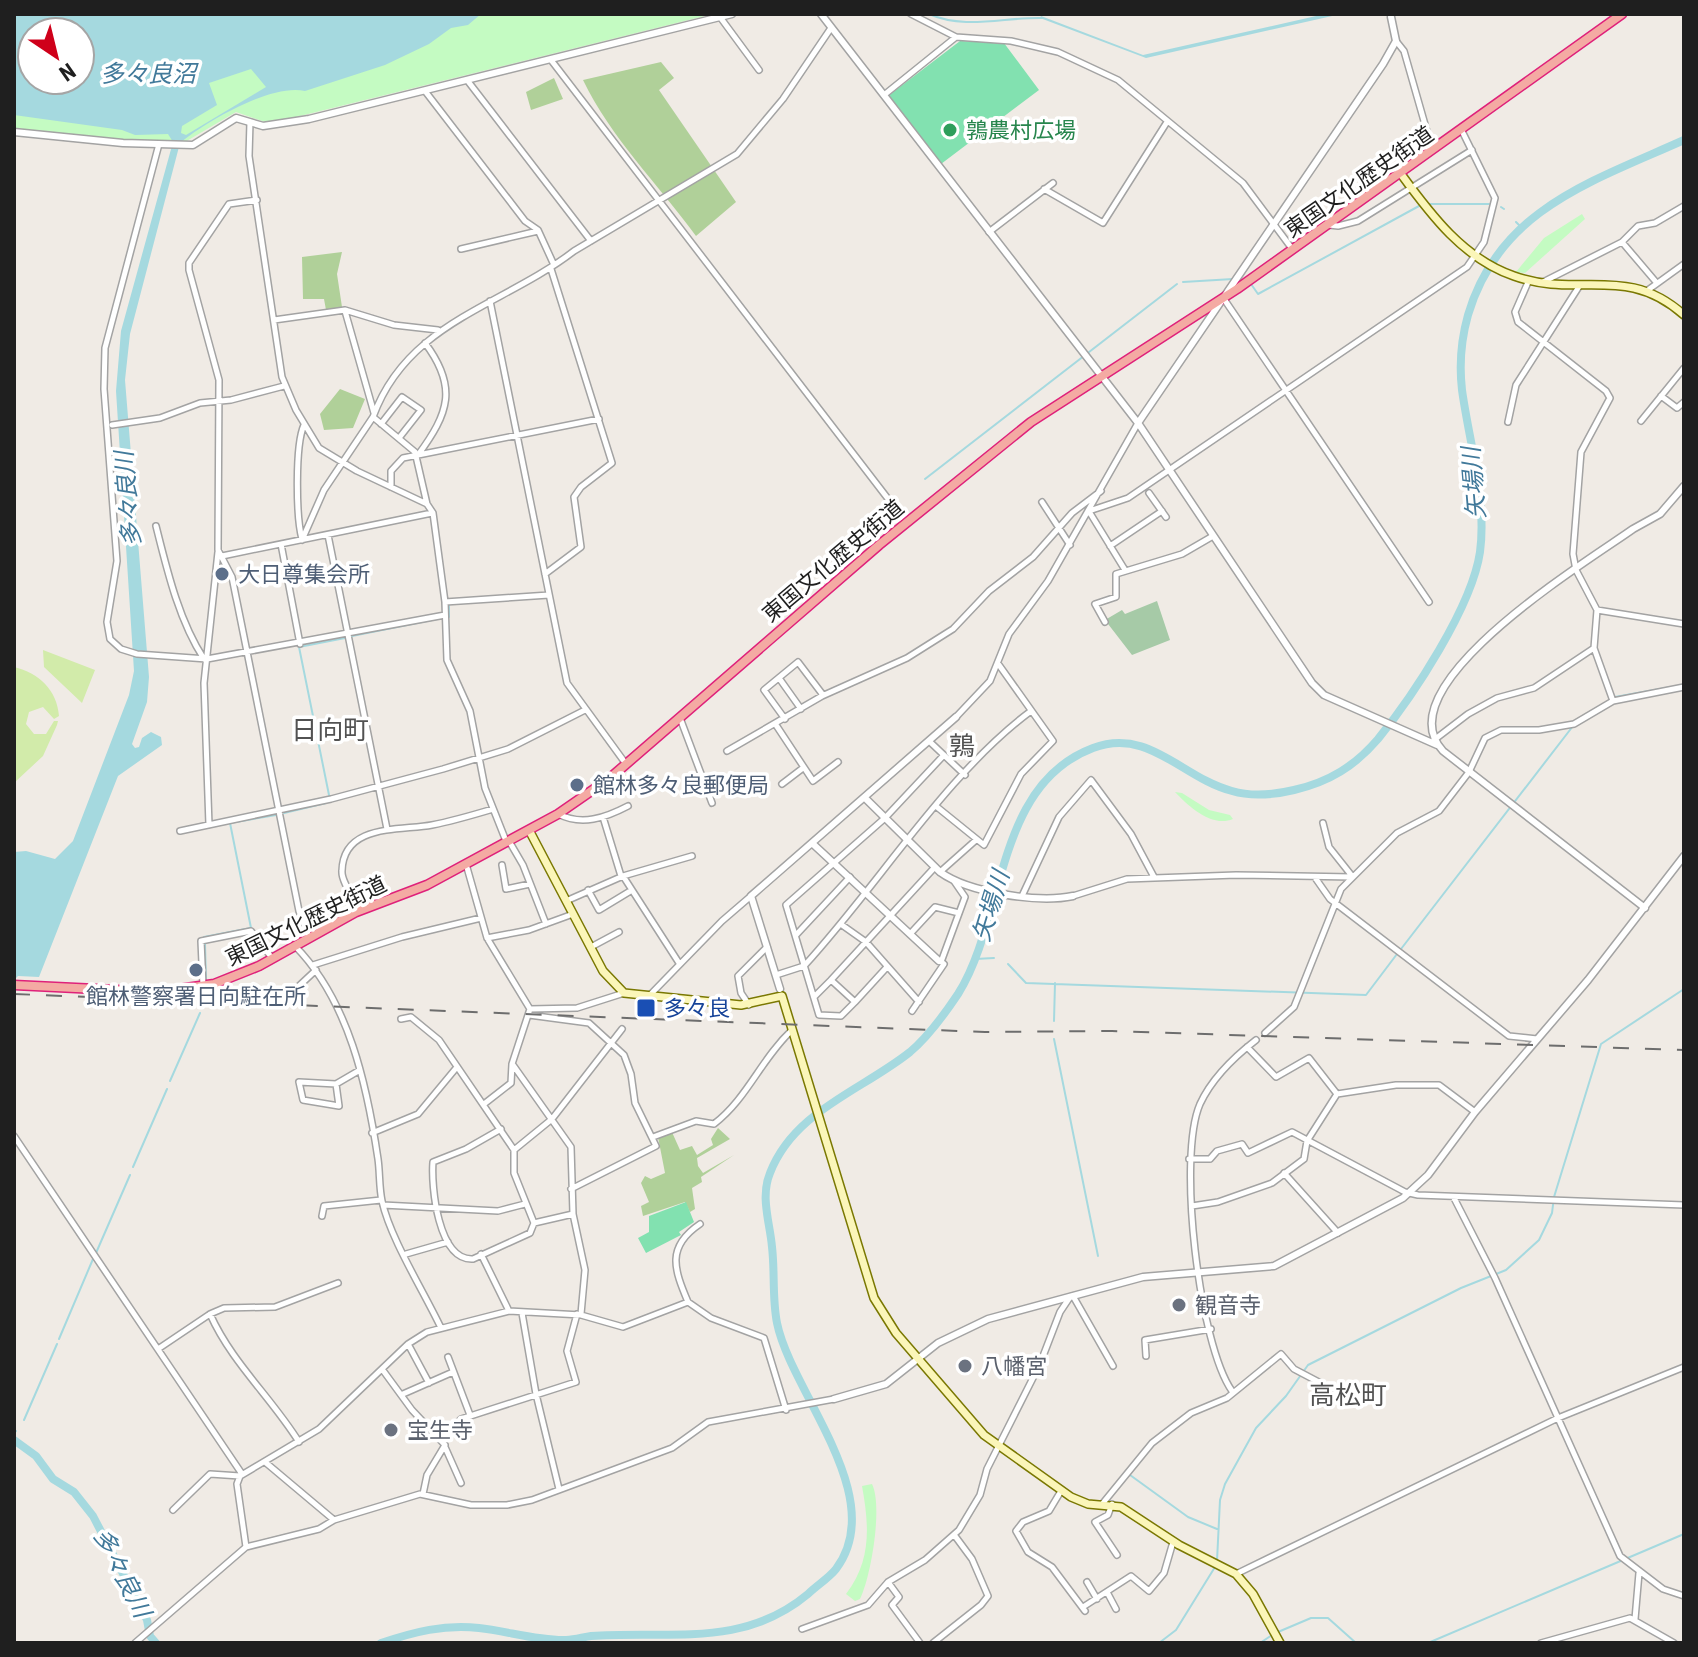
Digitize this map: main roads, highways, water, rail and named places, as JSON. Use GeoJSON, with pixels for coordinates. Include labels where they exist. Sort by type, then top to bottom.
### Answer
{"type":"FeatureCollection","features":[{"type":"Feature","properties":{"kind":"highway","name":"東国文化歴史街道"},"geometry":{"type":"LineString","coordinates":[[15,985],[156,992],[203,987],[236,977],[360,910],[427,885],[558,814],[626,764],[967,471],[1031,422],[1224,298],[1433,152],[1622,14]]}},
{"type":"Feature","properties":{"kind":"main road"},"geometry":{"type":"LineString","coordinates":[[1401,174],[1434,219],[1477,255],[1512,276],[1542,283],[1630,285],[1648,290],[1684,315]]}},
{"type":"Feature","properties":{"kind":"main road"},"geometry":{"type":"LineString","coordinates":[[529,830],[607,976],[624,993],[749,1005],[782,996],[874,1298],[889,1325],[917,1359],[999,1449],[1081,1502],[1107,1504],[1127,1510],[1173,1542],[1236,1574],[1249,1588],[1277,1637]]}},
{"type":"Feature","properties":{"kind":"water","name":"多々良沼"},"geometry":{"type":"Polygon","coordinates":[[[14,14],[481,14],[468,25],[451,28],[429,44],[385,65],[305,91],[291,90],[258,98],[205,125],[180,143],[130,334],[125,380],[149,677],[147,702],[132,744],[135,748],[139,747],[142,738],[151,732],[161,737],[162,745],[118,776],[39,977],[18,976],[14,980],[14,852],[26,851],[55,859],[73,841],[129,695],[134,671],[116,391],[121,331],[173,142],[168,134],[135,135],[122,130],[14,115],[14,14]],[[251,69],[209,83],[217,105],[182,126],[181,133],[186,135],[266,87],[251,69]]]}},
{"type":"Feature","properties":{"kind":"water"},"geometry":{"type":"Polygon","coordinates":[[[1325,14],[1341,14],[1146,58],[1040,18],[1143,55],[1325,14]]]}},
{"type":"Feature","properties":{"kind":"waterway","name":"多々良川"},"geometry":{"type":"LineString","coordinates":[[929,14],[971,22],[1042,18]]}},
{"type":"Feature","properties":{"kind":"waterway","name":"矢場川"},"geometry":{"type":"LineString","coordinates":[[381,1643],[417,1632],[454,1627],[555,1640],[731,1630],[783,1611],[836,1569],[850,1541],[852,1510],[845,1478],[786,1350],[777,1323],[766,1191],[770,1173],[781,1152],[795,1133],[812,1118],[910,1052],[947,1010],[974,963],[1019,822],[1037,791],[1061,766],[1093,748],[1113,743],[1131,744],[1165,757],[1214,785],[1240,793],[1270,794],[1307,787],[1330,777],[1351,765],[1378,739],[1439,650],[1466,598],[1480,552],[1479,491],[1462,390],[1461,361],[1468,315],[1482,279],[1502,249],[1526,224],[1554,203],[1584,185],[1684,140]]}},
{"type":"Feature","properties":{"kind":"waterway"},"geometry":{"type":"LineString","coordinates":[[1428,204],[1489,204]]}},
{"type":"Feature","properties":{"kind":"waterway"},"geometry":{"type":"LineString","coordinates":[[1251,284],[1258,294],[1419,206]]}},
{"type":"Feature","properties":{"kind":"waterway","name":"矢場川"},"geometry":{"type":"LineString","coordinates":[[1516,222],[1520,226]]}},
{"type":"Feature","properties":{"kind":"waterway"},"geometry":{"type":"LineString","coordinates":[[1183,282],[1233,279]]}},
{"type":"Feature","properties":{"kind":"waterway"},"geometry":{"type":"LineString","coordinates":[[925,479],[1177,284]]}},
{"type":"Feature","properties":{"kind":"waterway"},"geometry":{"type":"LineString","coordinates":[[449,605],[449,617]]}},
{"type":"Feature","properties":{"kind":"waterway"},"geometry":{"type":"LineString","coordinates":[[352,636],[442,618]]}},
{"type":"Feature","properties":{"kind":"waterway"},"geometry":{"type":"LineString","coordinates":[[329,795],[299,647],[345,638]]}},
{"type":"Feature","properties":{"kind":"waterway"},"geometry":{"type":"LineString","coordinates":[[1597,708],[1615,697],[1671,687]]}},
{"type":"Feature","properties":{"kind":"waterway"},"geometry":{"type":"LineString","coordinates":[[1401,949],[1573,726]]}},
{"type":"Feature","properties":{"kind":"waterway"},"geometry":{"type":"LineString","coordinates":[[284,813],[326,803]]}},
{"type":"Feature","properties":{"kind":"waterway"},"geometry":{"type":"LineString","coordinates":[[204,937],[251,928],[230,823],[276,815]]}},
{"type":"Feature","properties":{"kind":"waterway"},"geometry":{"type":"LineString","coordinates":[[205,944],[206,980]]}},
{"type":"Feature","properties":{"kind":"waterway"},"geometry":{"type":"LineString","coordinates":[[1008,964],[1026,983],[1366,995],[1397,954]]}},
{"type":"Feature","properties":{"kind":"waterway"},"geometry":{"type":"LineString","coordinates":[[975,959],[994,958]]}},
{"type":"Feature","properties":{"kind":"waterway"},"geometry":{"type":"LineString","coordinates":[[1054,1021],[1055,983]]}},
{"type":"Feature","properties":{"kind":"waterway"},"geometry":{"type":"LineString","coordinates":[[1217,1561],[1220,1500],[1225,1484],[1256,1428],[1286,1396],[1308,1365],[1461,1288],[1506,1270],[1539,1240],[1552,1213],[1554,1197],[1601,1044],[1684,989]]}},
{"type":"Feature","properties":{"kind":"waterway"},"geometry":{"type":"LineString","coordinates":[[170,1081],[200,1013]]}},
{"type":"Feature","properties":{"kind":"waterway"},"geometry":{"type":"LineString","coordinates":[[1054,1039],[1098,1256]]}},
{"type":"Feature","properties":{"kind":"waterway"},"geometry":{"type":"LineString","coordinates":[[133,1167],[167,1089]]}},
{"type":"Feature","properties":{"kind":"waterway"},"geometry":{"type":"LineString","coordinates":[[96,1253],[130,1175]]}},
{"type":"Feature","properties":{"kind":"waterway"},"geometry":{"type":"LineString","coordinates":[[59,1339],[93,1259]]}},
{"type":"Feature","properties":{"kind":"waterway"},"geometry":{"type":"LineString","coordinates":[[24,1420],[57,1344]]}},
{"type":"Feature","properties":{"kind":"waterway","name":"多々良川"},"geometry":{"type":"LineString","coordinates":[[14,1440],[36,1456],[53,1479],[74,1492],[93,1516],[156,1643]]}},
{"type":"Feature","properties":{"kind":"waterway"},"geometry":{"type":"LineString","coordinates":[[1130,1475],[1188,1517],[1217,1529]]}},
{"type":"Feature","properties":{"kind":"waterway"},"geometry":{"type":"LineString","coordinates":[[1428,1643],[1684,1534]]}},
{"type":"Feature","properties":{"kind":"waterway"},"geometry":{"type":"LineString","coordinates":[[1159,1643],[1176,1630],[1215,1567]]}},
{"type":"Feature","properties":{"kind":"waterway"},"geometry":{"type":"LineString","coordinates":[[1278,1632],[1311,1618],[1328,1618],[1356,1643]]}},
{"type":"Feature","properties":{"kind":"waterway"},"geometry":{"type":"LineString","coordinates":[[1260,1643],[1272,1635]]}},
{"type":"Feature","properties":{"kind":"railway"},"geometry":{"type":"LineString","coordinates":[[14,994],[985,1032],[1112,1031],[1684,1050]]}},
{"type":"Feature","properties":{"kind":"place","name":"鶉農村広場"},"geometry":{"type":"Point","coordinates":[950,130]}},
{"type":"Feature","properties":{"kind":"place","name":"大日尊集会所"},"geometry":{"type":"Point","coordinates":[222,574]}},
{"type":"Feature","properties":{"kind":"place","name":"館林多々良郵便局"},"geometry":{"type":"Point","coordinates":[577,785]}},
{"type":"Feature","properties":{"kind":"place","name":"館林警察署日向駐在所"},"geometry":{"type":"Point","coordinates":[196,970]}},
{"type":"Feature","properties":{"kind":"place","name":"多々良"},"geometry":{"type":"Point","coordinates":[646,1008]}},
{"type":"Feature","properties":{"kind":"place","name":"観音寺"},"geometry":{"type":"Point","coordinates":[1179,1305]}},
{"type":"Feature","properties":{"kind":"place","name":"八幡宮"},"geometry":{"type":"Point","coordinates":[965,1366]}},
{"type":"Feature","properties":{"kind":"place","name":"宝生寺"},"geometry":{"type":"Point","coordinates":[391,1430]}},
{"type":"Feature","properties":{"kind":"district","name":"日向町"},"geometry":{"type":"Point","coordinates":[330,730]}},
{"type":"Feature","properties":{"kind":"district","name":"鶉"},"geometry":{"type":"Point","coordinates":[962,746]}},
{"type":"Feature","properties":{"kind":"district","name":"高松町"},"geometry":{"type":"Point","coordinates":[1348,1395]}}]}
